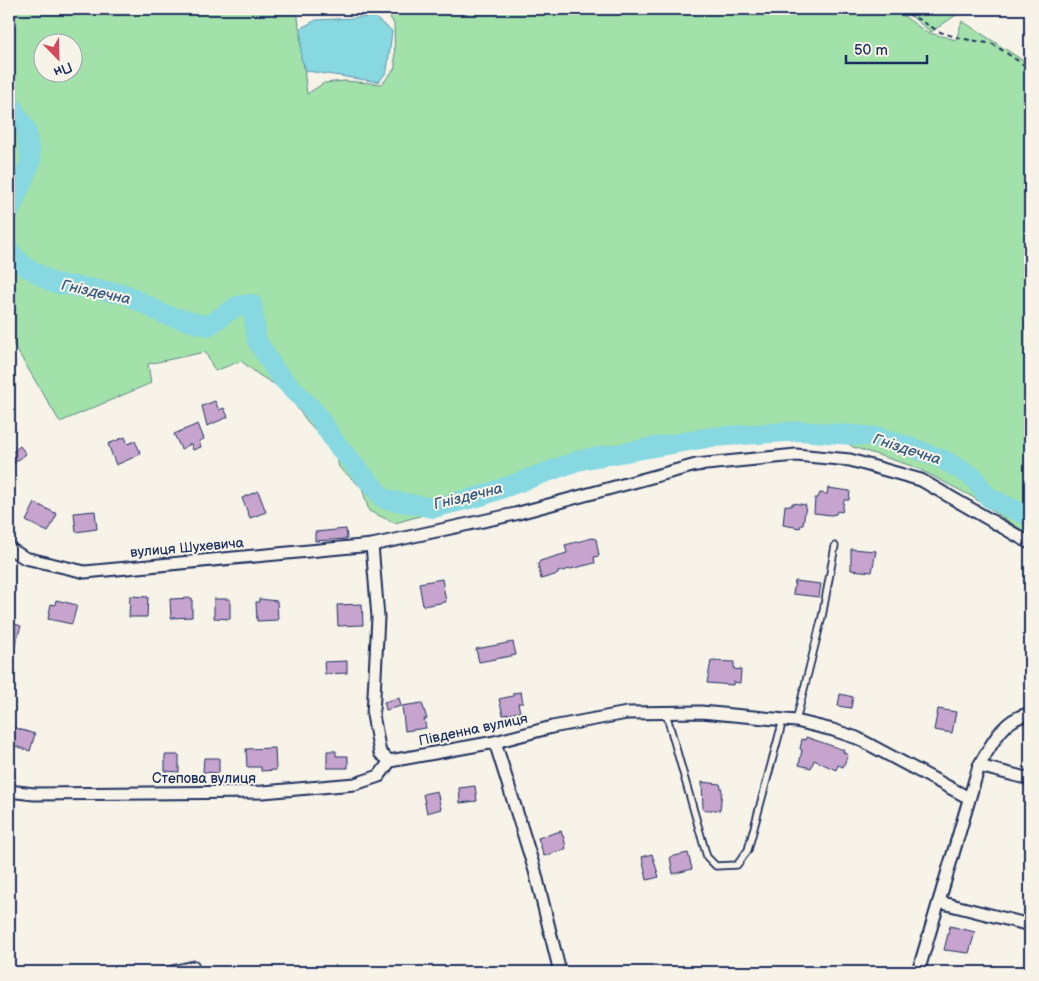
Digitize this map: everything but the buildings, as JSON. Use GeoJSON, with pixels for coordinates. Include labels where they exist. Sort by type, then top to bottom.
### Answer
{"type":"FeatureCollection","features":[{"type":"Feature","properties":{"kind":"street","name":"вулиця Шухевича"},"geometry":{"type":"LineString","coordinates":[[9,548],[25,558],[85,572],[372,545],[515,514],[696,466],[796,456],[850,460],[921,480],[1030,544]]}},
{"type":"Feature","properties":{"kind":"street"},"geometry":{"type":"LineString","coordinates":[[372,545],[378,617],[373,715],[380,753],[390,761]]}},
{"type":"Feature","properties":{"kind":"street","name":"Південна вулиця"},"geometry":{"type":"LineString","coordinates":[[390,761],[495,742],[552,727],[628,713],[701,712],[796,721],[857,738],[969,798]]}},
{"type":"Feature","properties":{"kind":"street"},"geometry":{"type":"LineString","coordinates":[[918,972],[979,766],[991,744],[1006,725],[1022,715],[1030,714]]}},
{"type":"Feature","properties":{"kind":"street"},"geometry":{"type":"LineString","coordinates":[[495,742],[536,871],[560,972]]}},
{"type":"Feature","properties":{"kind":"street","name":"Степова вулиця"},"geometry":{"type":"LineString","coordinates":[[9,791],[34,794],[263,792],[355,784],[379,776],[390,761]]}},
{"type":"Feature","properties":{"kind":"street"},"geometry":{"type":"LineString","coordinates":[[979,766],[1030,779]]}},
{"type":"Feature","properties":{"kind":"street"},"geometry":{"type":"LineString","coordinates":[[939,902],[1030,925]]}},
{"type":"Feature","properties":{"kind":"lane"},"geometry":{"type":"LineString","coordinates":[[796,721],[822,617],[835,546]]}},
{"type":"Feature","properties":{"kind":"lane"},"geometry":{"type":"LineString","coordinates":[[666,713],[707,857],[716,866],[738,865],[748,850],[783,720]]}},
{"type":"Feature","properties":{"kind":"lane"},"geometry":{"type":"LineString","coordinates":[[159,972],[195,964]]}},
{"type":"Feature","properties":{"kind":"path"},"geometry":{"type":"LineString","coordinates":[[900,9],[940,32],[959,38],[993,44],[1030,69]]}},
{"type":"Feature","properties":{"kind":"green space"},"geometry":{"type":"Polygon","coordinates":[[[9,9],[297,9],[307,94],[324,83],[345,81],[382,84],[395,68],[394,24],[385,9],[894,9],[926,32],[956,40],[962,21],[1030,65],[1030,536],[971,496],[915,467],[853,447],[823,427],[756,425],[662,437],[631,446],[606,462],[584,469],[553,467],[529,477],[519,488],[485,486],[462,504],[395,523],[369,511],[362,488],[339,467],[334,450],[307,421],[284,390],[259,375],[241,361],[215,371],[205,352],[148,364],[151,383],[60,422],[9,337],[9,9]]]}},
{"type":"Feature","properties":{"kind":"green space"},"geometry":{"type":"Polygon","coordinates":[[[902,9],[965,9],[931,32],[902,9]]]}},
{"type":"Feature","properties":{"kind":"water"},"geometry":{"type":"Polygon","coordinates":[[[374,17],[392,31],[387,71],[379,82],[307,71],[301,59],[301,28],[316,20],[374,17]]]}},
{"type":"Feature","properties":{"kind":"waterway","name":"Гніздечна"},"geometry":{"type":"LineString","coordinates":[[9,102],[26,129],[31,161],[9,213]]}},
{"type":"Feature","properties":{"kind":"waterway","name":"Гніздечна"},"geometry":{"type":"LineString","coordinates":[[9,251],[23,265],[53,283],[125,294],[165,315],[208,326],[237,306],[252,304],[257,341],[277,373],[316,413],[337,445],[384,499],[433,508],[481,496],[580,460],[712,437],[802,431],[878,437],[913,448],[944,460],[973,477],[988,497],[1030,517]]}}]}
